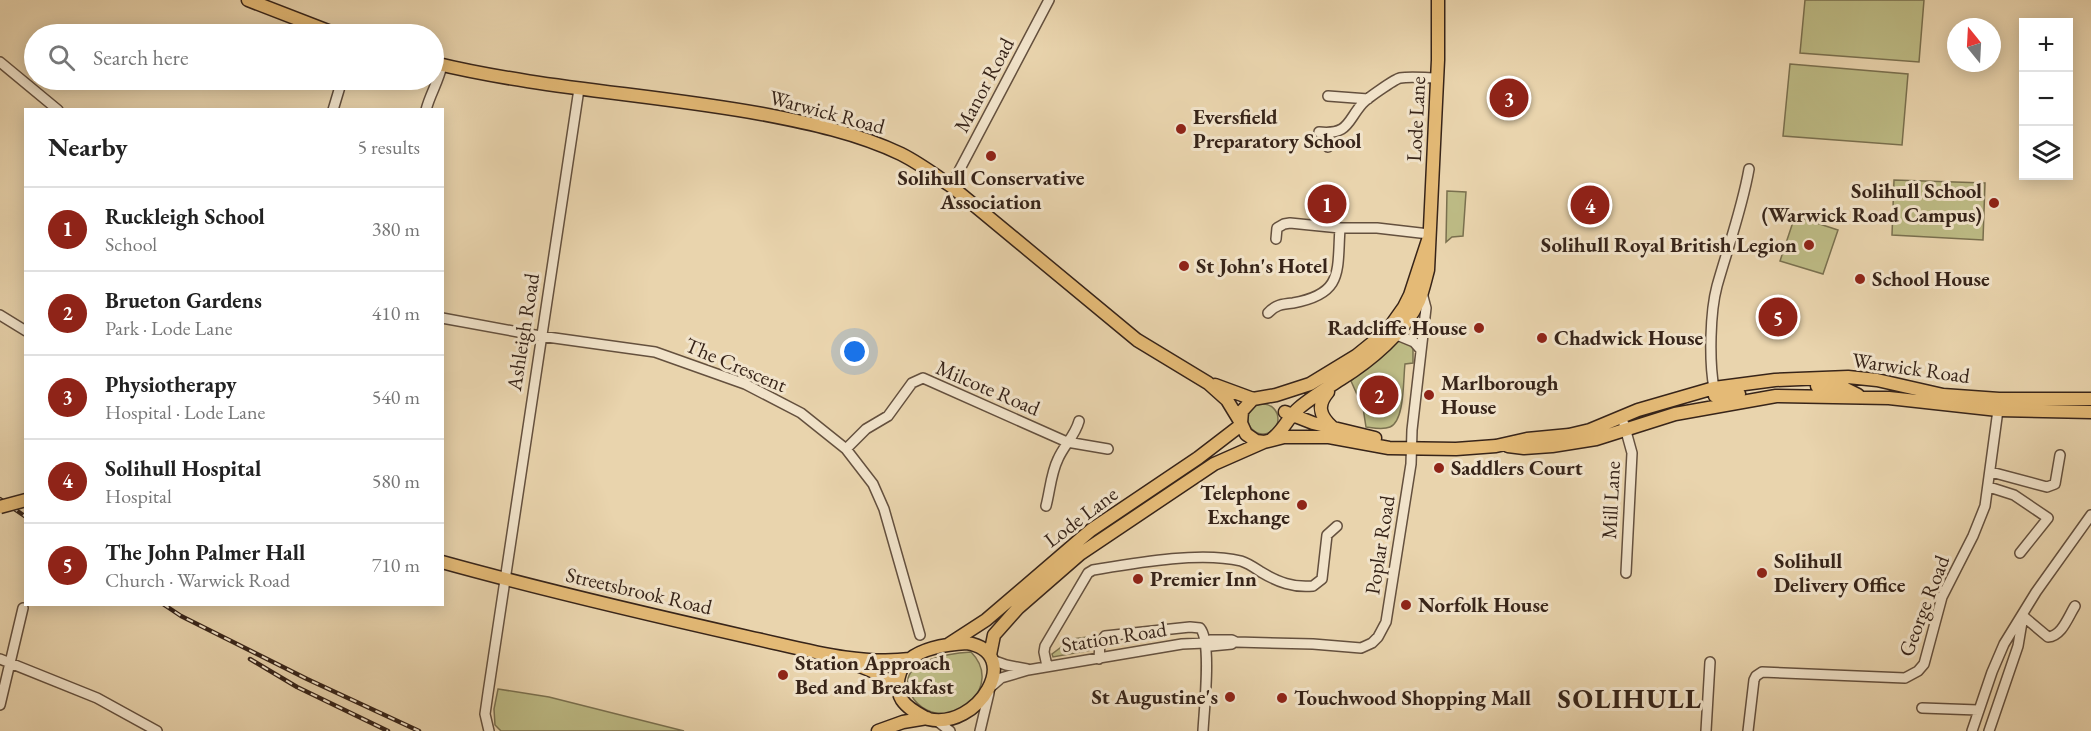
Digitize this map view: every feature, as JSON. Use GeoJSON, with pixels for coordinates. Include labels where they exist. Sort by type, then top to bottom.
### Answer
{"type":"FeatureCollection","features":[{"type":"Feature","properties":{"kind":"main road"},"geometry":{"type":"LineString","coordinates":[[248,0],[310,24]]}},
{"type":"Feature","properties":{"kind":"main road","name":"Lode Lane"},"geometry":{"type":"LineString","coordinates":[[1288,413],[1337,382],[1396,335],[1412,313],[1422,293],[1428,270],[1437,78],[1438,0]]}},
{"type":"Feature","properties":{"kind":"main road","name":"Warwick Road"},"geometry":{"type":"LineString","coordinates":[[444,65],[511,79],[735,109],[825,128],[900,154],[921,165],[951,186],[1137,340],[1208,383],[1227,400],[1241,424]]}},
{"type":"Feature","properties":{"kind":"main road","name":"Lode Lane"},"geometry":{"type":"LineString","coordinates":[[1258,398],[1310,384],[1356,356],[1387,331],[1410,295],[1429,237]]}},
{"type":"Feature","properties":{"kind":"main road","name":"Warwick Road"},"geometry":{"type":"LineString","coordinates":[[1501,445],[1524,448],[1596,439],[1675,414],[1715,396],[1781,380],[1848,377],[1877,380],[1934,394],[1999,405],[2091,399]]}},
{"type":"Feature","properties":{"kind":"main road"},"geometry":{"type":"LineString","coordinates":[[1776,396],[1781,380],[1809,386],[1840,386],[1861,397]]}},
{"type":"Feature","properties":{"kind":"main road"},"geometry":{"type":"LineString","coordinates":[[1332,428],[1322,418],[1320,404],[1337,382]]}},
{"type":"Feature","properties":{"kind":"main road","name":"Warwick Road"},"geometry":{"type":"LineString","coordinates":[[1208,383],[1258,398]]}},
{"type":"Feature","properties":{"kind":"main road","name":"Warwick Road"},"geometry":{"type":"LineString","coordinates":[[1266,441],[1284,437],[1329,437],[1389,448],[1456,449],[1501,445],[1590,430],[1679,396],[1861,397],[2091,412]]}},
{"type":"Feature","properties":{"kind":"main road"},"geometry":{"type":"LineString","coordinates":[[1258,398],[1275,400],[1288,413],[1281,432],[1266,441],[1252,439],[1246,435],[1241,424],[1242,411],[1258,398]]}},
{"type":"Feature","properties":{"kind":"main road","name":"Warwick Road"},"geometry":{"type":"LineString","coordinates":[[1288,413],[1332,428],[1412,448]]}},
{"type":"Feature","properties":{"kind":"main road","name":"Lode Lane"},"geometry":{"type":"LineString","coordinates":[[949,644],[986,620],[1091,530],[1198,458],[1241,424]]}},
{"type":"Feature","properties":{"kind":"main road","name":"Lode Lane"},"geometry":{"type":"LineString","coordinates":[[991,658],[994,635],[1018,608],[1080,554],[1214,464],[1266,441]]}},
{"type":"Feature","properties":{"kind":"main road"},"geometry":{"type":"LineString","coordinates":[[0,507],[24,501]]}},
{"type":"Feature","properties":{"kind":"main road","name":"Streetsbrook Road"},"geometry":{"type":"LineString","coordinates":[[444,563],[504,580],[827,654],[886,661],[910,659]]}},
{"type":"Feature","properties":{"kind":"main road"},"geometry":{"type":"LineString","coordinates":[[949,644],[975,644],[991,658],[994,675],[991,689],[977,708],[957,721],[932,720],[882,729],[896,716],[901,697],[899,676],[910,659],[925,651],[949,644]]}},
{"type":"Feature","properties":{"kind":"main road","name":"Streetsbrook Road"},"geometry":{"type":"LineString","coordinates":[[827,654],[880,674],[889,681],[901,697]]}},
{"type":"Feature","properties":{"kind":"main road"},"geometry":{"type":"LineString","coordinates":[[901,697],[914,711],[932,720]]}},
{"type":"Feature","properties":{"kind":"street","name":"Manor Road"},"geometry":{"type":"LineString","coordinates":[[951,186],[1049,0]]}},
{"type":"Feature","properties":{"kind":"street"},"geometry":{"type":"LineString","coordinates":[[0,62],[24,82]]}},
{"type":"Feature","properties":{"kind":"street"},"geometry":{"type":"LineString","coordinates":[[1319,132],[1329,133],[1346,126],[1362,104],[1399,78],[1437,78]]}},
{"type":"Feature","properties":{"kind":"street","name":"Ashleigh Road"},"geometry":{"type":"LineString","coordinates":[[489,731],[485,714],[540,336],[579,89]]}},
{"type":"Feature","properties":{"kind":"street"},"geometry":{"type":"LineString","coordinates":[[34,90],[56,108]]}},
{"type":"Feature","properties":{"kind":"street"},"geometry":{"type":"LineString","coordinates":[[334,108],[339,90]]}},
{"type":"Feature","properties":{"kind":"street"},"geometry":{"type":"LineString","coordinates":[[427,108],[432,90]]}},
{"type":"Feature","properties":{"kind":"street"},"geometry":{"type":"LineString","coordinates":[[1328,96],[1368,99]]}},
{"type":"Feature","properties":{"kind":"street"},"geometry":{"type":"LineString","coordinates":[[1328,147],[1329,133]]}},
{"type":"Feature","properties":{"kind":"street"},"geometry":{"type":"LineString","coordinates":[[1715,396],[1712,373],[1712,309],[1749,169]]}},
{"type":"Feature","properties":{"kind":"street"},"geometry":{"type":"LineString","coordinates":[[1276,239],[1277,228],[1287,223],[1340,228],[1377,228],[1429,237]]}},
{"type":"Feature","properties":{"kind":"street"},"geometry":{"type":"LineString","coordinates":[[1268,313],[1274,307],[1313,299],[1333,284],[1337,271],[1340,228]]}},
{"type":"Feature","properties":{"kind":"street"},"geometry":{"type":"LineString","coordinates":[[1412,448],[1426,308],[1422,293]]}},
{"type":"Feature","properties":{"kind":"street"},"geometry":{"type":"LineString","coordinates":[[0,315],[24,331]]}},
{"type":"Feature","properties":{"kind":"street","name":"The Crescent"},"geometry":{"type":"LineString","coordinates":[[444,318],[540,336],[655,352],[745,384],[801,413],[846,449],[873,484],[884,509],[920,635]]}},
{"type":"Feature","properties":{"kind":"street"},"geometry":{"type":"LineString","coordinates":[[1396,335],[1414,342],[1421,350]]}},
{"type":"Feature","properties":{"kind":"street","name":"Milcote Road"},"geometry":{"type":"LineString","coordinates":[[846,449],[866,429],[888,416],[912,383],[923,378],[1067,441],[1108,449]]}},
{"type":"Feature","properties":{"kind":"street","name":"George Road"},"geometry":{"type":"LineString","coordinates":[[1749,731],[1754,680],[1762,672],[1905,678],[1924,664],[1942,597],[1981,517],[1989,487],[1999,405]]}},
{"type":"Feature","properties":{"kind":"street"},"geometry":{"type":"LineString","coordinates":[[1622,416],[1625,429]]}},
{"type":"Feature","properties":{"kind":"street"},"geometry":{"type":"LineString","coordinates":[[1046,506],[1056,462],[1067,441],[1076,433],[1079,421]]}},
{"type":"Feature","properties":{"kind":"street","name":"Mill Lane"},"geometry":{"type":"LineString","coordinates":[[1625,429],[1632,453],[1626,573]]}},
{"type":"Feature","properties":{"kind":"street","name":"Poplar Road"},"geometry":{"type":"LineString","coordinates":[[1372,643],[1381,633],[1386,622],[1412,448]]}},
{"type":"Feature","properties":{"kind":"street"},"geometry":{"type":"LineString","coordinates":[[1991,472],[2047,487],[2055,484],[2060,455]]}},
{"type":"Feature","properties":{"kind":"street"},"geometry":{"type":"LineString","coordinates":[[1989,487],[2014,495],[2048,518],[2020,553]]}},
{"type":"Feature","properties":{"kind":"street"},"geometry":{"type":"LineString","coordinates":[[1972,731],[2004,644],[2036,592],[2091,515]]}},
{"type":"Feature","properties":{"kind":"street"},"geometry":{"type":"LineString","coordinates":[[1047,666],[1045,646],[1088,573],[1093,570],[1135,563],[1222,558],[1243,561],[1274,580],[1291,586],[1313,586],[1322,579],[1328,531],[1336,526]]}},
{"type":"Feature","properties":{"kind":"street"},"geometry":{"type":"LineString","coordinates":[[2023,616],[2048,637],[2054,636],[2060,632],[2075,606]]}},
{"type":"Feature","properties":{"kind":"street"},"geometry":{"type":"LineString","coordinates":[[0,705],[23,608]]}},
{"type":"Feature","properties":{"kind":"street"},"geometry":{"type":"LineString","coordinates":[[1989,731],[2014,659],[2023,616]]}},
{"type":"Feature","properties":{"kind":"street"},"geometry":{"type":"LineString","coordinates":[[1099,658],[1102,639],[1109,635],[1196,627],[1204,634],[1205,643],[1203,731]]}},
{"type":"Feature","properties":{"kind":"street","name":"Station Road"},"geometry":{"type":"LineString","coordinates":[[991,689],[1001,678],[1028,670],[1182,644],[1205,643],[1211,646],[1229,646],[1236,642],[1313,644],[1355,648],[1372,643]]}},
{"type":"Feature","properties":{"kind":"street"},"geometry":{"type":"LineString","coordinates":[[2000,654],[2014,659]]}},
{"type":"Feature","properties":{"kind":"street","name":"Station Road"},"geometry":{"type":"LineString","coordinates":[[991,658],[1006,665],[1028,670]]}},
{"type":"Feature","properties":{"kind":"street"},"geometry":{"type":"LineString","coordinates":[[0,660],[97,698],[157,731]]}},
{"type":"Feature","properties":{"kind":"street"},"geometry":{"type":"LineString","coordinates":[[1706,731],[1710,662]]}},
{"type":"Feature","properties":{"kind":"street"},"geometry":{"type":"LineString","coordinates":[[980,731],[991,689]]}},
{"type":"Feature","properties":{"kind":"street"},"geometry":{"type":"LineString","coordinates":[[1922,708],[1978,710]]}},
{"type":"Feature","properties":{"kind":"street"},"geometry":{"type":"LineString","coordinates":[[932,720],[950,731]]}},
{"type":"Feature","properties":{"kind":"shaded area"},"geometry":{"type":"Polygon","coordinates":[[[1805,0],[1924,0],[1919,62],[1800,53],[1805,0]]]}},
{"type":"Feature","properties":{"kind":"shaded area"},"geometry":{"type":"Polygon","coordinates":[[[1790,64],[1908,74],[1902,145],[1783,136],[1790,64]]]}},
{"type":"Feature","properties":{"kind":"shaded area"},"geometry":{"type":"Polygon","coordinates":[[[1894,180],[1985,183],[1983,240],[1892,235],[1894,180]]]}},
{"type":"Feature","properties":{"kind":"shaded area"},"geometry":{"type":"Polygon","coordinates":[[[1447,191],[1466,192],[1463,236],[1452,237],[1446,242],[1447,191]]]}},
{"type":"Feature","properties":{"kind":"shaded area","name":"Solihull Royal British Legion"},"geometry":{"type":"Polygon","coordinates":[[[1795,216],[1838,230],[1823,274],[1780,261],[1795,216]]]}},
{"type":"Feature","properties":{"kind":"shaded area"},"geometry":{"type":"Polygon","coordinates":[[[1396,341],[1402,341],[1413,347],[1413,363],[1405,364],[1398,417],[1395,423],[1387,428],[1366,427],[1363,408],[1351,381],[1396,341]]]}},
{"type":"Feature","properties":{"kind":"shaded area"},"geometry":{"type":"Polygon","coordinates":[[[1263,404],[1274,408],[1278,419],[1274,430],[1263,434],[1252,430],[1248,419],[1252,408],[1263,404]]]}},
{"type":"Feature","properties":{"kind":"shaded area"},"geometry":{"type":"Polygon","coordinates":[[[1095,636],[1091,650],[1053,657],[1052,654],[1072,639],[1095,636]]]}},
{"type":"Feature","properties":{"kind":"shaded area"},"geometry":{"type":"Polygon","coordinates":[[[971,652],[980,665],[982,678],[979,690],[972,701],[961,709],[949,713],[935,713],[922,707],[912,697],[908,679],[919,665],[940,656],[971,652]]]}},
{"type":"Feature","properties":{"kind":"shaded area"},"geometry":{"type":"Polygon","coordinates":[[[498,689],[549,697],[684,731],[501,731],[495,725],[494,709],[498,689]]]}},
{"type":"Feature","properties":{"kind":"railway"},"geometry":{"type":"LineString","coordinates":[[0,499],[24,516]]}},
{"type":"Feature","properties":{"kind":"railway"},"geometry":{"type":"LineString","coordinates":[[166,606],[181,616],[307,679],[419,731]]}},
{"type":"Feature","properties":{"kind":"railway"},"geometry":{"type":"LineString","coordinates":[[250,659],[297,687],[388,731]]}},
{"type":"Feature","properties":{"kind":"place","name":"Physiotherapy"},"geometry":{"type":"Point","coordinates":[1509,98]}},
{"type":"Feature","properties":{"kind":"place","name":"Eversfield Preparatory School"},"geometry":{"type":"Point","coordinates":[1181,129]}},
{"type":"Feature","properties":{"kind":"place","name":"Solihull Conservative Association"},"geometry":{"type":"Point","coordinates":[991,156]}},
{"type":"Feature","properties":{"kind":"place","name":"Solihull School (Warwick Road Campus)"},"geometry":{"type":"Point","coordinates":[1994,203]}},
{"type":"Feature","properties":{"kind":"place","name":"Ruckleigh School"},"geometry":{"type":"Point","coordinates":[1327,204]}},
{"type":"Feature","properties":{"kind":"place","name":"Solihull Hospital"},"geometry":{"type":"Point","coordinates":[1590,205]}},
{"type":"Feature","properties":{"kind":"place","name":"Solihull Royal British Legion"},"geometry":{"type":"Point","coordinates":[1809,245]}},
{"type":"Feature","properties":{"kind":"place","name":"St John's Hotel"},"geometry":{"type":"Point","coordinates":[1184,266]}},
{"type":"Feature","properties":{"kind":"place","name":"School House"},"geometry":{"type":"Point","coordinates":[1860,279]}},
{"type":"Feature","properties":{"kind":"place","name":"The John Palmer Hall"},"geometry":{"type":"Point","coordinates":[1778,317]}},
{"type":"Feature","properties":{"kind":"place","name":"Radcliffe House"},"geometry":{"type":"Point","coordinates":[1479,328]}},
{"type":"Feature","properties":{"kind":"place","name":"Chadwick House"},"geometry":{"type":"Point","coordinates":[1542,338]}},
{"type":"Feature","properties":{"kind":"place","name":"Brueton Gardens"},"geometry":{"type":"Point","coordinates":[1379,395]}},
{"type":"Feature","properties":{"kind":"place","name":"Marlborough House"},"geometry":{"type":"Point","coordinates":[1429,395]}},
{"type":"Feature","properties":{"kind":"place","name":"Saddlers Court"},"geometry":{"type":"Point","coordinates":[1439,468]}},
{"type":"Feature","properties":{"kind":"place","name":"Telephone Exchange"},"geometry":{"type":"Point","coordinates":[1302,505]}},
{"type":"Feature","properties":{"kind":"place","name":"Solihull Delivery Office"},"geometry":{"type":"Point","coordinates":[1762,573]}},
{"type":"Feature","properties":{"kind":"place","name":"Premier Inn"},"geometry":{"type":"Point","coordinates":[1138,579]}},
{"type":"Feature","properties":{"kind":"place","name":"Norfolk House"},"geometry":{"type":"Point","coordinates":[1406,605]}},
{"type":"Feature","properties":{"kind":"place","name":"Station Approach Bed and Breakfast"},"geometry":{"type":"Point","coordinates":[783,675]}},
{"type":"Feature","properties":{"kind":"place","name":"St Augustine's"},"geometry":{"type":"Point","coordinates":[1230,697]}},
{"type":"Feature","properties":{"kind":"place","name":"Touchwood Shopping Mall"},"geometry":{"type":"Point","coordinates":[1282,698]}},
{"type":"Feature","properties":{"kind":"district","name":"SOLIHULL"},"geometry":{"type":"Point","coordinates":[1630,699]}}]}
